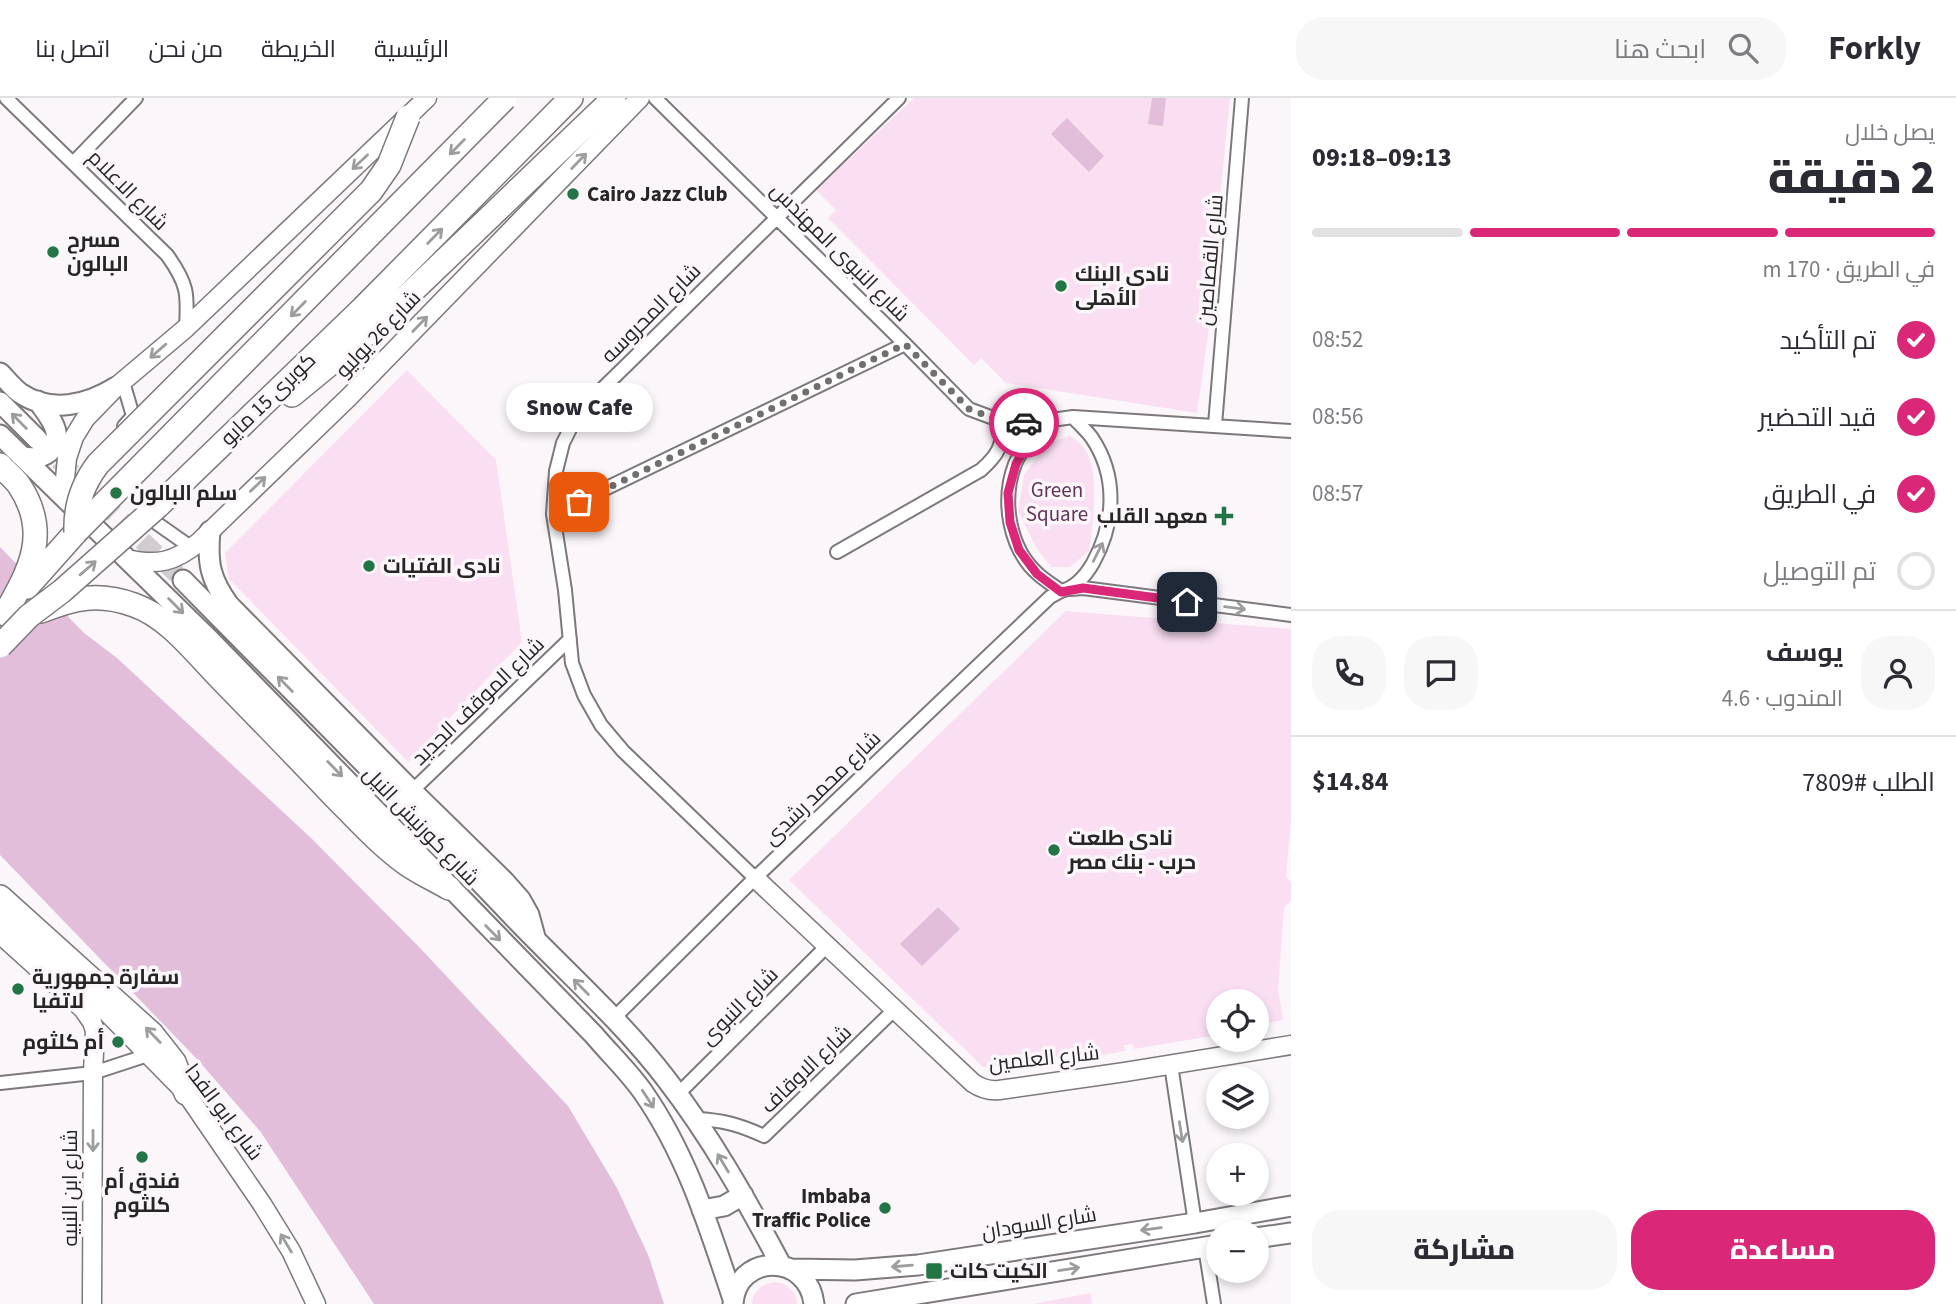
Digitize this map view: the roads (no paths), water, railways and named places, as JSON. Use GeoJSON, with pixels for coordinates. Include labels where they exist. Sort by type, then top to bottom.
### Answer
{"type":"FeatureCollection","features":[{"type":"Feature","properties":{"kind":"highway","name":"كوبرى 15 مايو"},"geometry":{"type":"LineString","coordinates":[[3,616],[76,532],[98,483],[505,98]]}},
{"type":"Feature","properties":{"kind":"highway","name":"كوبرى 15 مايو"},"geometry":{"type":"LineString","coordinates":[[0,646],[29,616],[62,591],[136,526],[250,417],[363,308],[571,98]]}},
{"type":"Feature","properties":{"kind":"highway"},"geometry":{"type":"LineString","coordinates":[[250,417],[268,411],[284,401],[376,326],[614,98]]}},
{"type":"Feature","properties":{"kind":"highway"},"geometry":{"type":"LineString","coordinates":[[76,532],[76,509],[83,486],[98,483],[98,464],[371,191],[395,153],[408,117]]}},
{"type":"Feature","properties":{"kind":"highway"},"geometry":{"type":"LineString","coordinates":[[3,616],[26,577],[34,554],[35,529],[30,505],[9,465]]}},
{"type":"Feature","properties":{"kind":"highway"},"geometry":{"type":"LineString","coordinates":[[29,616],[69,600],[91,597],[135,605],[155,615],[357,819],[407,864],[449,888]]}},
{"type":"Feature","properties":{"kind":"highway"},"geometry":{"type":"LineString","coordinates":[[0,897],[152,1034],[174,1062],[186,1093]]}},
{"type":"Feature","properties":{"kind":"main road"},"geometry":{"type":"LineString","coordinates":[[0,373],[20,393],[38,401],[59,405],[79,404],[99,398],[120,384]]}},
{"type":"Feature","properties":{"kind":"main road"},"geometry":{"type":"LineString","coordinates":[[9,465],[42,457],[51,451],[56,441],[56,430],[38,401]]}},
{"type":"Feature","properties":{"kind":"main road"},"geometry":{"type":"LineString","coordinates":[[0,402],[38,440]]}},
{"type":"Feature","properties":{"kind":"main road","name":"شارع كورنيش النيل"},"geometry":{"type":"LineString","coordinates":[[0,435],[9,465],[67,501],[127,559],[594,1035],[642,1090],[682,1158],[733,1301]]}},
{"type":"Feature","properties":{"kind":"main road"},"geometry":{"type":"LineString","coordinates":[[210,531],[208,553],[212,578],[229,605],[505,882],[520,899],[529,915],[536,942]]}},
{"type":"Feature","properties":{"kind":"main road","name":"شارع كورنيش النيل"},"geometry":{"type":"LineString","coordinates":[[183,580],[613,1019],[665,1078],[696,1119],[786,1267],[803,1277],[811,1289],[814,1304]]}},
{"type":"Feature","properties":{"kind":"main road"},"geometry":{"type":"LineString","coordinates":[[702,1210],[724,1206],[743,1195]]}},
{"type":"Feature","properties":{"kind":"main road","name":"شارع السودان"},"geometry":{"type":"LineString","coordinates":[[733,1301],[737,1287],[745,1276],[768,1265],[855,1270],[918,1265],[1291,1206]]}},
{"type":"Feature","properties":{"kind":"main road"},"geometry":{"type":"LineString","coordinates":[[1269,1236],[1291,1233]]}},
{"type":"Feature","properties":{"kind":"main road"},"geometry":{"type":"LineString","coordinates":[[861,1303],[1206,1247]]}},
{"type":"Feature","properties":{"kind":"street","name":"شارع الاعلام"},"geometry":{"type":"LineString","coordinates":[[6,98],[167,256],[183,281],[187,296],[186,328]]}},
{"type":"Feature","properties":{"kind":"street"},"geometry":{"type":"LineString","coordinates":[[74,162],[136,98]]}},
{"type":"Feature","properties":{"kind":"street"},"geometry":{"type":"LineString","coordinates":[[67,501],[67,458],[85,419],[120,384],[186,328],[428,98]]}},
{"type":"Feature","properties":{"kind":"street","name":"شارع 26 يوليو"},"geometry":{"type":"LineString","coordinates":[[127,559],[158,563],[173,559],[192,548],[349,397],[640,98]]}},
{"type":"Feature","properties":{"kind":"street","name":"شارع النبوى المهندس"},"geometry":{"type":"LineString","coordinates":[[656,98],[969,409],[1004,422],[1030,423],[1054,419]]}},
{"type":"Feature","properties":{"kind":"street","name":"شارع المحروسه"},"geometry":{"type":"LineString","coordinates":[[755,878],[623,751],[601,725],[584,695],[572,663],[553,514],[556,471],[563,443],[576,417],[594,396],[899,98]]}},
{"type":"Feature","properties":{"kind":"street","name":"شارع القصاصين"},"geometry":{"type":"LineString","coordinates":[[1215,425],[1242,98]]}},
{"type":"Feature","properties":{"kind":"street"},"geometry":{"type":"LineString","coordinates":[[553,514],[905,344]]}},
{"type":"Feature","properties":{"kind":"street"},"geometry":{"type":"LineString","coordinates":[[120,384],[133,416],[121,429]]}},
{"type":"Feature","properties":{"kind":"street"},"geometry":{"type":"LineString","coordinates":[[1066,590],[1089,569],[1103,544],[1110,518],[1111,490],[1104,463],[1092,438],[1073,417]]}},
{"type":"Feature","properties":{"kind":"street"},"geometry":{"type":"LineString","coordinates":[[1291,431],[1073,417],[1054,419],[1031,438],[1016,464],[1008,493],[1010,522],[1019,550],[1037,574],[1066,590],[1083,588],[1291,615]]}},
{"type":"Feature","properties":{"kind":"street"},"geometry":{"type":"LineString","coordinates":[[837,552],[981,470],[995,458],[1003,442],[1004,422]]}},
{"type":"Feature","properties":{"kind":"street"},"geometry":{"type":"LineString","coordinates":[[155,522],[192,548]]}},
{"type":"Feature","properties":{"kind":"street","name":"شارع محمد رشدى"},"geometry":{"type":"LineString","coordinates":[[613,1019],[755,878],[1050,597],[1066,590]]}},
{"type":"Feature","properties":{"kind":"street","name":"شارع الموقف الجديد"},"geometry":{"type":"LineString","coordinates":[[412,791],[570,639]]}},
{"type":"Feature","properties":{"kind":"street","name":"شارع العلمين"},"geometry":{"type":"LineString","coordinates":[[755,878],[973,1083],[990,1091],[1291,1045]]}},
{"type":"Feature","properties":{"kind":"street","name":"شارع ابو الفدا"},"geometry":{"type":"LineString","coordinates":[[0,917],[84,989],[186,1093],[284,1239],[316,1304]]}},
{"type":"Feature","properties":{"kind":"street"},"geometry":{"type":"LineString","coordinates":[[0,933],[83,1009],[92,1022],[95,1031],[93,1073]]}},
{"type":"Feature","properties":{"kind":"street","name":"شارع النبوى"},"geometry":{"type":"LineString","coordinates":[[678,1094],[827,946]]}},
{"type":"Feature","properties":{"kind":"street","name":"شارع الاوقاف"},"geometry":{"type":"LineString","coordinates":[[696,1119],[720,1120],[743,1126],[764,1136],[895,1009]]}},
{"type":"Feature","properties":{"kind":"street"},"geometry":{"type":"LineString","coordinates":[[0,1083],[93,1073],[148,1055]]}},
{"type":"Feature","properties":{"kind":"street"},"geometry":{"type":"LineString","coordinates":[[1171,1065],[1195,1223]]}},
{"type":"Feature","properties":{"kind":"street","name":"شارع ابن النبيه"},"geometry":{"type":"LineString","coordinates":[[92,1304],[93,1073]]}},
{"type":"Feature","properties":{"kind":"street"},"geometry":{"type":"LineString","coordinates":[[1213,1283],[1214,1304]]}},
{"type":"Feature","properties":{"kind":"tunnel"},"geometry":{"type":"LineString","coordinates":[[38,440],[183,580]]}},
{"type":"Feature","properties":{"kind":"place","name":"Cairo Jazz Club"},"geometry":{"type":"Point","coordinates":[573,194]}},
{"type":"Feature","properties":{"kind":"place","name":"مسرح البالون"},"geometry":{"type":"Point","coordinates":[53,252]}},
{"type":"Feature","properties":{"kind":"place","name":"نادى البنك الأهلى"},"geometry":{"type":"Point","coordinates":[1061,286]}},
{"type":"Feature","properties":{"kind":"place","name":"سلم البالون"},"geometry":{"type":"Point","coordinates":[116,493]}},
{"type":"Feature","properties":{"kind":"place","name":"Snow Cafe"},"geometry":{"type":"Point","coordinates":[579,502]}},
{"type":"Feature","properties":{"kind":"place","name":"معهد القلب"},"geometry":{"type":"Point","coordinates":[1224,516]}},
{"type":"Feature","properties":{"kind":"place","name":"نادى الفتيات"},"geometry":{"type":"Point","coordinates":[369,566]}},
{"type":"Feature","properties":{"kind":"place","name":"نادى طلعت حرب - بنك مصر"},"geometry":{"type":"Point","coordinates":[1054,850]}},
{"type":"Feature","properties":{"kind":"place","name":"سفارة جمهورية لاتفيا"},"geometry":{"type":"Point","coordinates":[18,989]}},
{"type":"Feature","properties":{"kind":"place","name":"أم كلثوم"},"geometry":{"type":"Point","coordinates":[118,1042]}},
{"type":"Feature","properties":{"kind":"place","name":"فندق أم كلثوم"},"geometry":{"type":"Point","coordinates":[142,1157]}},
{"type":"Feature","properties":{"kind":"place","name":"Imbaba Traffic Police"},"geometry":{"type":"Point","coordinates":[885,1208]}},
{"type":"Feature","properties":{"kind":"place","name":"الکيت کات"},"geometry":{"type":"Point","coordinates":[934,1271]}},
{"type":"Feature","properties":{"kind":"park label","name":"Green Square"},"geometry":{"type":"Point","coordinates":[1057,502]}}]}
